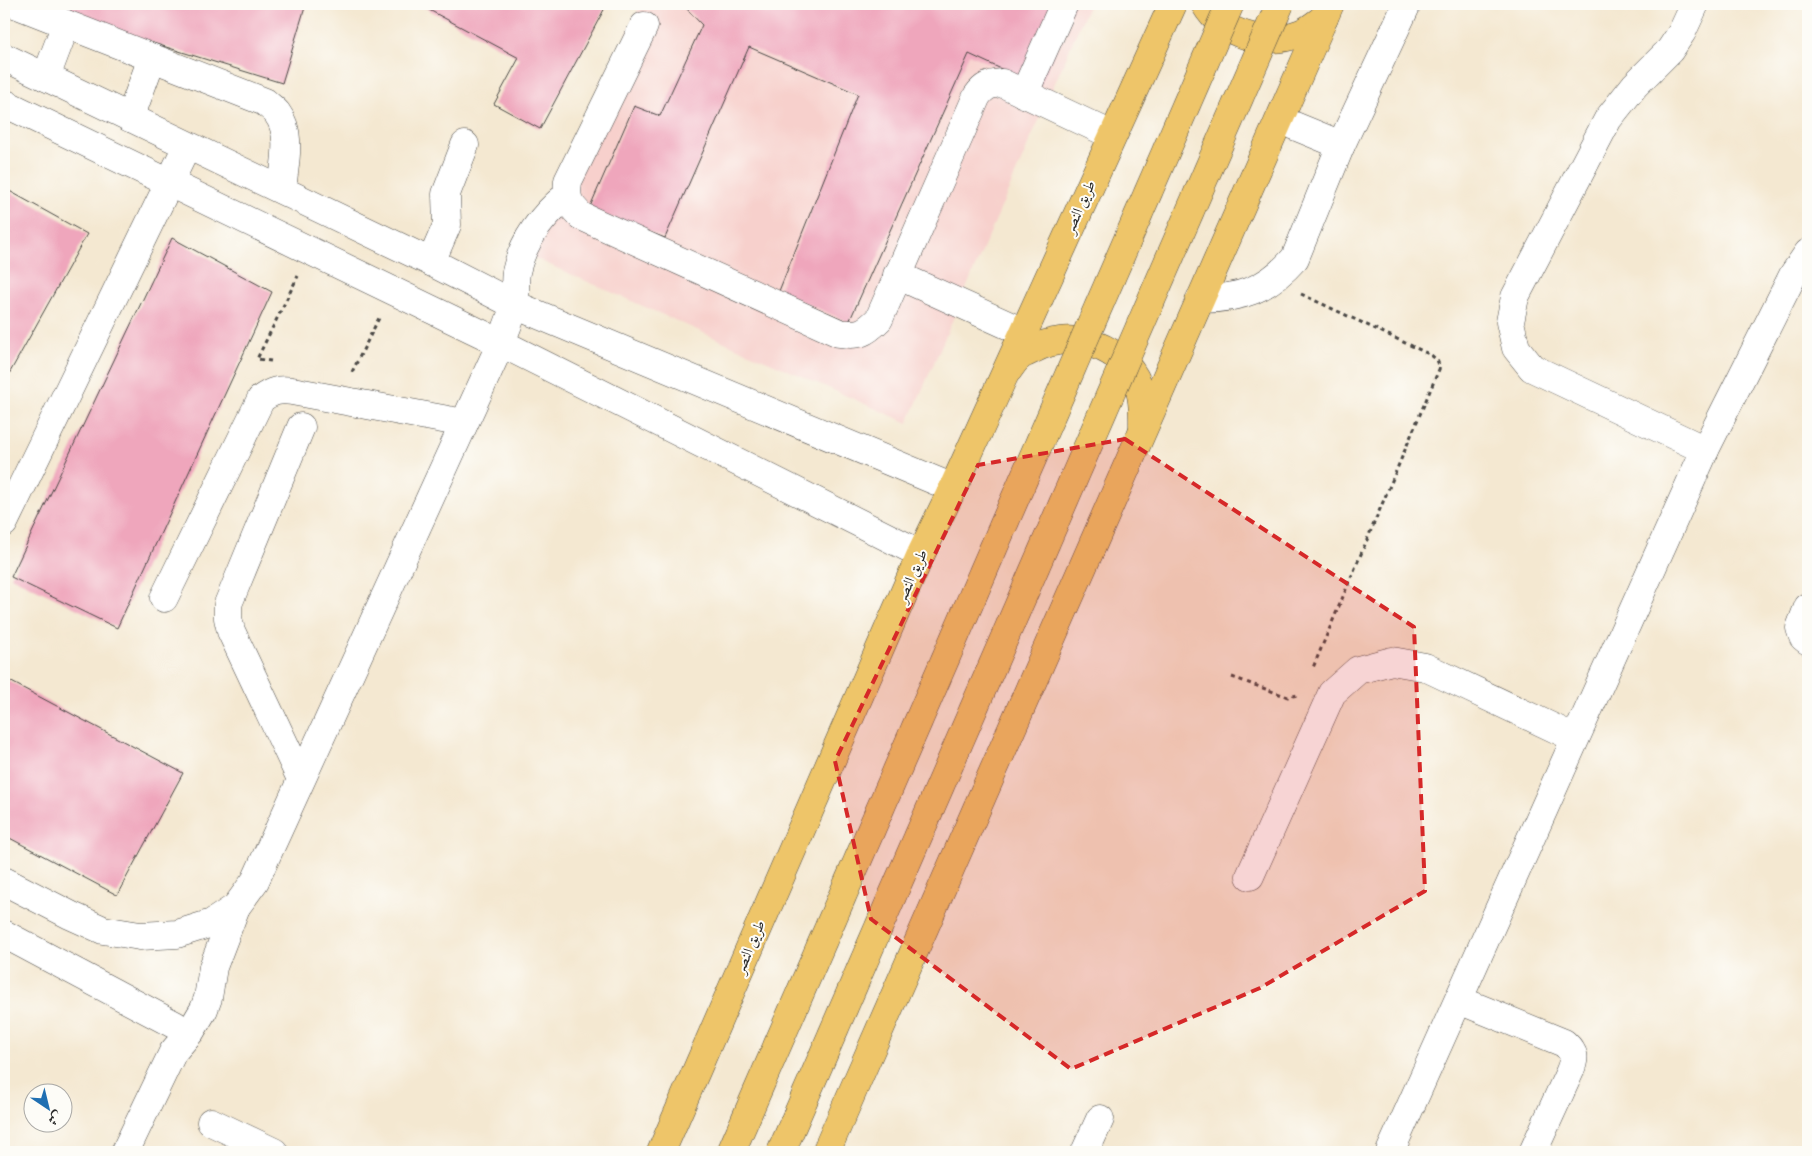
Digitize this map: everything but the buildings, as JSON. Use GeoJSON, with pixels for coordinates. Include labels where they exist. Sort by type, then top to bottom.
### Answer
{"type":"FeatureCollection","features":[{"type":"Feature","properties":{"kind":"highway","name":"طريق النصر"},"geometry":{"type":"LineString","coordinates":[[661,1152],[921,554],[953,488],[1173,4]]}},
{"type":"Feature","properties":{"kind":"highway"},"geometry":{"type":"LineString","coordinates":[[1204,4],[1209,12],[1228,28],[1252,38],[1278,39],[1303,32],[1327,11]]}},
{"type":"Feature","properties":{"kind":"highway"},"geometry":{"type":"LineString","coordinates":[[731,1152],[1230,4]]}},
{"type":"Feature","properties":{"kind":"highway"},"geometry":{"type":"LineString","coordinates":[[781,1152],[1280,4]]}},
{"type":"Feature","properties":{"kind":"highway"},"geometry":{"type":"LineString","coordinates":[[826,1152],[1327,11]]}},
{"type":"Feature","properties":{"kind":"highway"},"geometry":{"type":"LineString","coordinates":[[1002,378],[1019,357],[1042,344],[1069,339],[1095,344],[1118,357],[1135,378],[1144,404],[1143,430]]}},
{"type":"Feature","properties":{"kind":"street"},"geometry":{"type":"LineString","coordinates":[[15,4],[265,102],[277,113],[284,128],[286,144],[282,190]]}},
{"type":"Feature","properties":{"kind":"street"},"geometry":{"type":"LineString","coordinates":[[1024,94],[1064,4]]}},
{"type":"Feature","properties":{"kind":"street"},"geometry":{"type":"LineString","coordinates":[[1200,299],[1239,296],[1259,289],[1284,270],[1294,258],[1341,145],[1407,4]]}},
{"type":"Feature","properties":{"kind":"street"},"geometry":{"type":"LineString","coordinates":[[1695,4],[1682,32],[1670,50],[1636,85],[1608,119],[1514,297],[1510,322],[1516,348],[1532,368],[1705,450]]}},
{"type":"Feature","properties":{"kind":"street"},"geometry":{"type":"LineString","coordinates":[[46,78],[66,24]]}},
{"type":"Feature","properties":{"kind":"street"},"geometry":{"type":"LineString","coordinates":[[644,26],[568,181],[566,196],[570,206],[581,216],[839,333],[854,335],[868,330],[879,319],[977,96],[983,87],[1002,83],[1112,135]]}},
{"type":"Feature","properties":{"kind":"street"},"geometry":{"type":"LineString","coordinates":[[4,57],[431,262],[515,305],[953,488]]}},
{"type":"Feature","properties":{"kind":"street"},"geometry":{"type":"LineString","coordinates":[[130,118],[152,58]]}},
{"type":"Feature","properties":{"kind":"street"},"geometry":{"type":"LineString","coordinates":[[4,103],[500,343],[921,554]]}},
{"type":"Feature","properties":{"kind":"street"},"geometry":{"type":"LineString","coordinates":[[1280,120],[1341,145]]}},
{"type":"Feature","properties":{"kind":"street"},"geometry":{"type":"LineString","coordinates":[[431,262],[447,225],[446,194],[465,145]]}},
{"type":"Feature","properties":{"kind":"street"},"geometry":{"type":"LineString","coordinates":[[4,523],[187,146]]}},
{"type":"Feature","properties":{"kind":"street"},"geometry":{"type":"LineString","coordinates":[[124,1152],[174,1038],[179,1015],[193,992],[213,967],[236,907],[255,881],[500,343],[515,305],[514,287],[517,270],[534,228],[548,210],[566,196]]}},
{"type":"Feature","properties":{"kind":"street"},"geometry":{"type":"LineString","coordinates":[[1390,1152],[1705,450],[1793,275],[1808,254]]}},
{"type":"Feature","properties":{"kind":"street"},"geometry":{"type":"LineString","coordinates":[[897,275],[1023,332]]}},
{"type":"Feature","properties":{"kind":"street"},"geometry":{"type":"LineString","coordinates":[[164,598],[261,399],[270,392],[281,389],[464,423]]}},
{"type":"Feature","properties":{"kind":"street"},"geometry":{"type":"LineString","coordinates":[[301,779],[236,645],[228,618],[228,604],[302,427]]}},
{"type":"Feature","properties":{"kind":"street"},"geometry":{"type":"LineString","coordinates":[[1808,607],[1800,628],[1803,636],[1808,640]]}},
{"type":"Feature","properties":{"kind":"street"},"geometry":{"type":"LineString","coordinates":[[1250,876],[1332,693],[1358,670],[1392,661],[1425,667],[1575,738]]}},
{"type":"Feature","properties":{"kind":"street"},"geometry":{"type":"LineString","coordinates":[[4,881],[103,930],[140,936],[177,934],[212,923],[236,907]]}},
{"type":"Feature","properties":{"kind":"street"},"geometry":{"type":"LineString","coordinates":[[4,934],[174,1038]]}},
{"type":"Feature","properties":{"kind":"street"},"geometry":{"type":"LineString","coordinates":[[1459,1000],[1564,1043],[1572,1050],[1574,1058],[1570,1072],[1533,1152]]}},
{"type":"Feature","properties":{"kind":"street"},"geometry":{"type":"LineString","coordinates":[[1085,1152],[1100,1119]]}},
{"type":"Feature","properties":{"kind":"street"},"geometry":{"type":"LineString","coordinates":[[212,1122],[274,1152]]}},
{"type":"Feature","properties":{"kind":"path"},"geometry":{"type":"LineString","coordinates":[[276,361],[257,359],[310,251]]}},
{"type":"Feature","properties":{"kind":"path"},"geometry":{"type":"LineString","coordinates":[[1272,280],[1431,355],[1437,360],[1440,367],[1310,676]]}},
{"type":"Feature","properties":{"kind":"path"},"geometry":{"type":"LineString","coordinates":[[352,372],[393,291]]}},
{"type":"Feature","properties":{"kind":"path"},"geometry":{"type":"LineString","coordinates":[[343,370],[362,374]]}},
{"type":"Feature","properties":{"kind":"path"},"geometry":{"type":"LineString","coordinates":[[1232,677],[1288,697],[1296,696],[1302,692]]}},
{"type":"Feature","properties":{"kind":"highlighted area"},"geometry":{"type":"Polygon","coordinates":[[[1125,439],[1414,627],[1425,891],[1260,988],[1071,1069],[871,919],[835,761],[978,465],[1125,439]]]}},
{"type":"Feature","properties":{"kind":"shaded area"},"geometry":{"type":"Polygon","coordinates":[[[641,4],[1089,4],[908,423],[525,254],[641,4]]]}}]}
